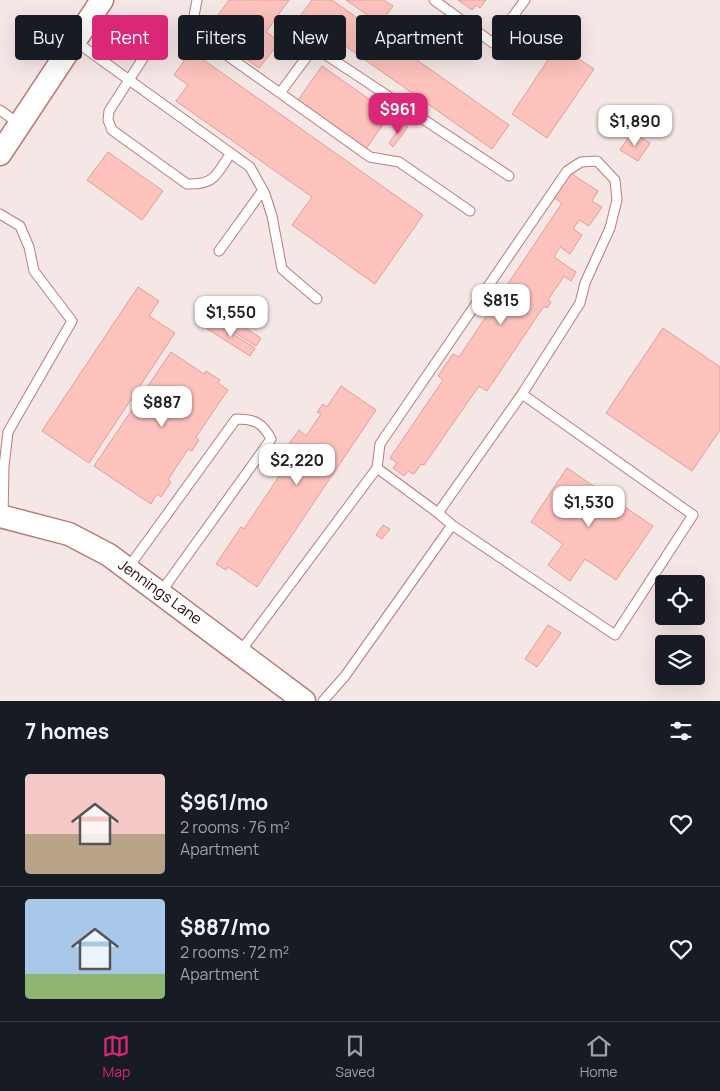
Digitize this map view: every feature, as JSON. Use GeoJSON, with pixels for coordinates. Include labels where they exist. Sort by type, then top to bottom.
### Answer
{"type":"FeatureCollection","features":[{"type":"Feature","properties":{"kind":"street"},"geometry":{"type":"LineString","coordinates":[[82,29],[102,0]]}},
{"type":"Feature","properties":{"kind":"street"},"geometry":{"type":"LineString","coordinates":[[0,152],[62,60]]}},
{"type":"Feature","properties":{"kind":"street","name":"Jennings Lane"},"geometry":{"type":"LineString","coordinates":[[1,517],[68,534],[96,547],[128,568],[304,701]]}},
{"type":"Feature","properties":{"kind":"lane"},"geometry":{"type":"LineString","coordinates":[[198,0],[194,16],[204,39],[370,157],[399,162],[470,211]]}},
{"type":"Feature","properties":{"kind":"lane"},"geometry":{"type":"LineString","coordinates":[[434,0],[493,43],[525,0]]}},
{"type":"Feature","properties":{"kind":"lane"},"geometry":{"type":"LineString","coordinates":[[280,93],[314,46],[509,176]]}},
{"type":"Feature","properties":{"kind":"lane"},"geometry":{"type":"LineString","coordinates":[[82,47],[250,167],[263,190],[272,216],[282,269],[317,298]]}},
{"type":"Feature","properties":{"kind":"lane"},"geometry":{"type":"LineString","coordinates":[[141,60],[109,111],[108,120],[112,130],[186,184],[201,184],[212,180],[231,153]]}},
{"type":"Feature","properties":{"kind":"lane"},"geometry":{"type":"LineString","coordinates":[[0,110],[20,124]]}},
{"type":"Feature","properties":{"kind":"lane"},"geometry":{"type":"LineString","coordinates":[[240,652],[377,468],[380,444],[567,171],[582,162],[598,161],[614,180],[617,200],[610,228],[585,283],[580,303],[522,394],[438,513]]}},
{"type":"Feature","properties":{"kind":"lane"},"geometry":{"type":"LineString","coordinates":[[220,250],[263,190]]}},
{"type":"Feature","properties":{"kind":"lane"},"geometry":{"type":"LineString","coordinates":[[0,214],[20,226],[29,247],[34,271],[72,321],[8,432],[1,517]]}},
{"type":"Feature","properties":{"kind":"lane"},"geometry":{"type":"LineString","coordinates":[[377,468],[452,524],[615,635],[694,515],[522,394]]}},
{"type":"Feature","properties":{"kind":"lane"},"geometry":{"type":"LineString","coordinates":[[128,568],[236,419],[252,419],[265,427],[271,438],[160,592]]}},
{"type":"Feature","properties":{"kind":"lane"},"geometry":{"type":"LineString","coordinates":[[323,701],[345,676],[452,524]]}},
{"type":"Feature","properties":{"kind":"building"},"geometry":{"type":"Polygon","coordinates":[[[229,0],[289,0],[278,15],[274,15],[274,21],[266,32],[274,38],[274,49],[259,68],[248,60],[264,60],[264,15],[218,15],[229,0]]]}},
{"type":"Feature","properties":{"kind":"building"},"geometry":{"type":"Polygon","coordinates":[[[312,0],[332,0],[356,17],[356,54],[346,47],[346,15],[301,15],[312,0]]]}},
{"type":"Feature","properties":{"kind":"building"},"geometry":{"type":"Polygon","coordinates":[[[346,0],[384,0],[393,6],[386,15],[367,15],[346,0]]]}},
{"type":"Feature","properties":{"kind":"building"},"geometry":{"type":"Polygon","coordinates":[[[458,0],[486,0],[480,8],[476,5],[472,10],[458,0]]]}},
{"type":"Feature","properties":{"kind":"building"},"geometry":{"type":"Polygon","coordinates":[[[185,60],[204,60],[423,215],[375,284],[292,225],[312,197],[176,101],[188,85],[174,75],[185,60]]]}},
{"type":"Feature","properties":{"kind":"building"},"geometry":{"type":"Polygon","coordinates":[[[365,60],[417,60],[509,125],[492,149],[365,60]]]}},
{"type":"Feature","properties":{"kind":"building"},"geometry":{"type":"Polygon","coordinates":[[[548,60],[580,60],[594,69],[547,138],[512,114],[548,60]]]}},
{"type":"Feature","properties":{"kind":"building"},"geometry":{"type":"Polygon","coordinates":[[[322,66],[390,114],[366,149],[298,100],[322,66]]]}},
{"type":"Feature","properties":{"kind":"building"},"geometry":{"type":"Polygon","coordinates":[[[403,123],[408,127],[393,147],[389,143],[403,123]]]}},
{"type":"Feature","properties":{"kind":"building"},"geometry":{"type":"Polygon","coordinates":[[[632,132],[650,143],[638,161],[620,150],[632,132]]]}},
{"type":"Feature","properties":{"kind":"building"},"geometry":{"type":"Polygon","coordinates":[[[108,152],[163,191],[142,220],[87,180],[108,152]]]}},
{"type":"Feature","properties":{"kind":"building"},"geometry":{"type":"Polygon","coordinates":[[[569,172],[598,191],[592,201],[602,207],[589,226],[579,220],[573,229],[582,235],[570,254],[560,247],[554,257],[576,272],[571,281],[564,276],[548,300],[551,302],[547,308],[544,306],[487,391],[479,386],[424,465],[421,464],[414,474],[408,471],[404,476],[393,468],[397,463],[390,458],[443,380],[438,376],[453,354],[459,357],[562,203],[553,197],[569,172]]]}},
{"type":"Feature","properties":{"kind":"building"},"geometry":{"type":"Polygon","coordinates":[[[138,287],[159,301],[149,316],[175,333],[89,463],[42,431],[138,287]]]}},
{"type":"Feature","properties":{"kind":"building"},"geometry":{"type":"Polygon","coordinates":[[[217,310],[261,338],[256,346],[212,318],[217,310]]]}},
{"type":"Feature","properties":{"kind":"building"},"geometry":{"type":"Polygon","coordinates":[[[211,320],[255,348],[250,356],[206,328],[211,320]]]}},
{"type":"Feature","properties":{"kind":"building"},"geometry":{"type":"Polygon","coordinates":[[[663,328],[720,367],[720,430],[692,471],[606,413],[663,328]]]}},
{"type":"Feature","properties":{"kind":"building"},"geometry":{"type":"Polygon","coordinates":[[[171,352],[204,374],[206,371],[220,380],[218,383],[228,390],[196,437],[199,440],[192,451],[188,449],[168,480],[171,482],[161,497],[157,494],[151,504],[94,466],[171,352]]]}},
{"type":"Feature","properties":{"kind":"building"},"geometry":{"type":"Polygon","coordinates":[[[341,386],[376,410],[257,587],[228,567],[226,570],[216,564],[241,527],[244,529],[294,454],[286,448],[299,430],[306,436],[321,414],[317,412],[323,404],[327,407],[341,386]]]}},
{"type":"Feature","properties":{"kind":"building"},"geometry":{"type":"Polygon","coordinates":[[[567,468],[653,526],[616,580],[585,559],[570,581],[548,565],[563,544],[531,522],[567,468]]]}},
{"type":"Feature","properties":{"kind":"building"},"geometry":{"type":"Polygon","coordinates":[[[383,525],[390,529],[382,539],[376,535],[383,525]]]}},
{"type":"Feature","properties":{"kind":"building"},"geometry":{"type":"Polygon","coordinates":[[[548,625],[561,633],[537,667],[525,659],[548,625]]]}}]}
